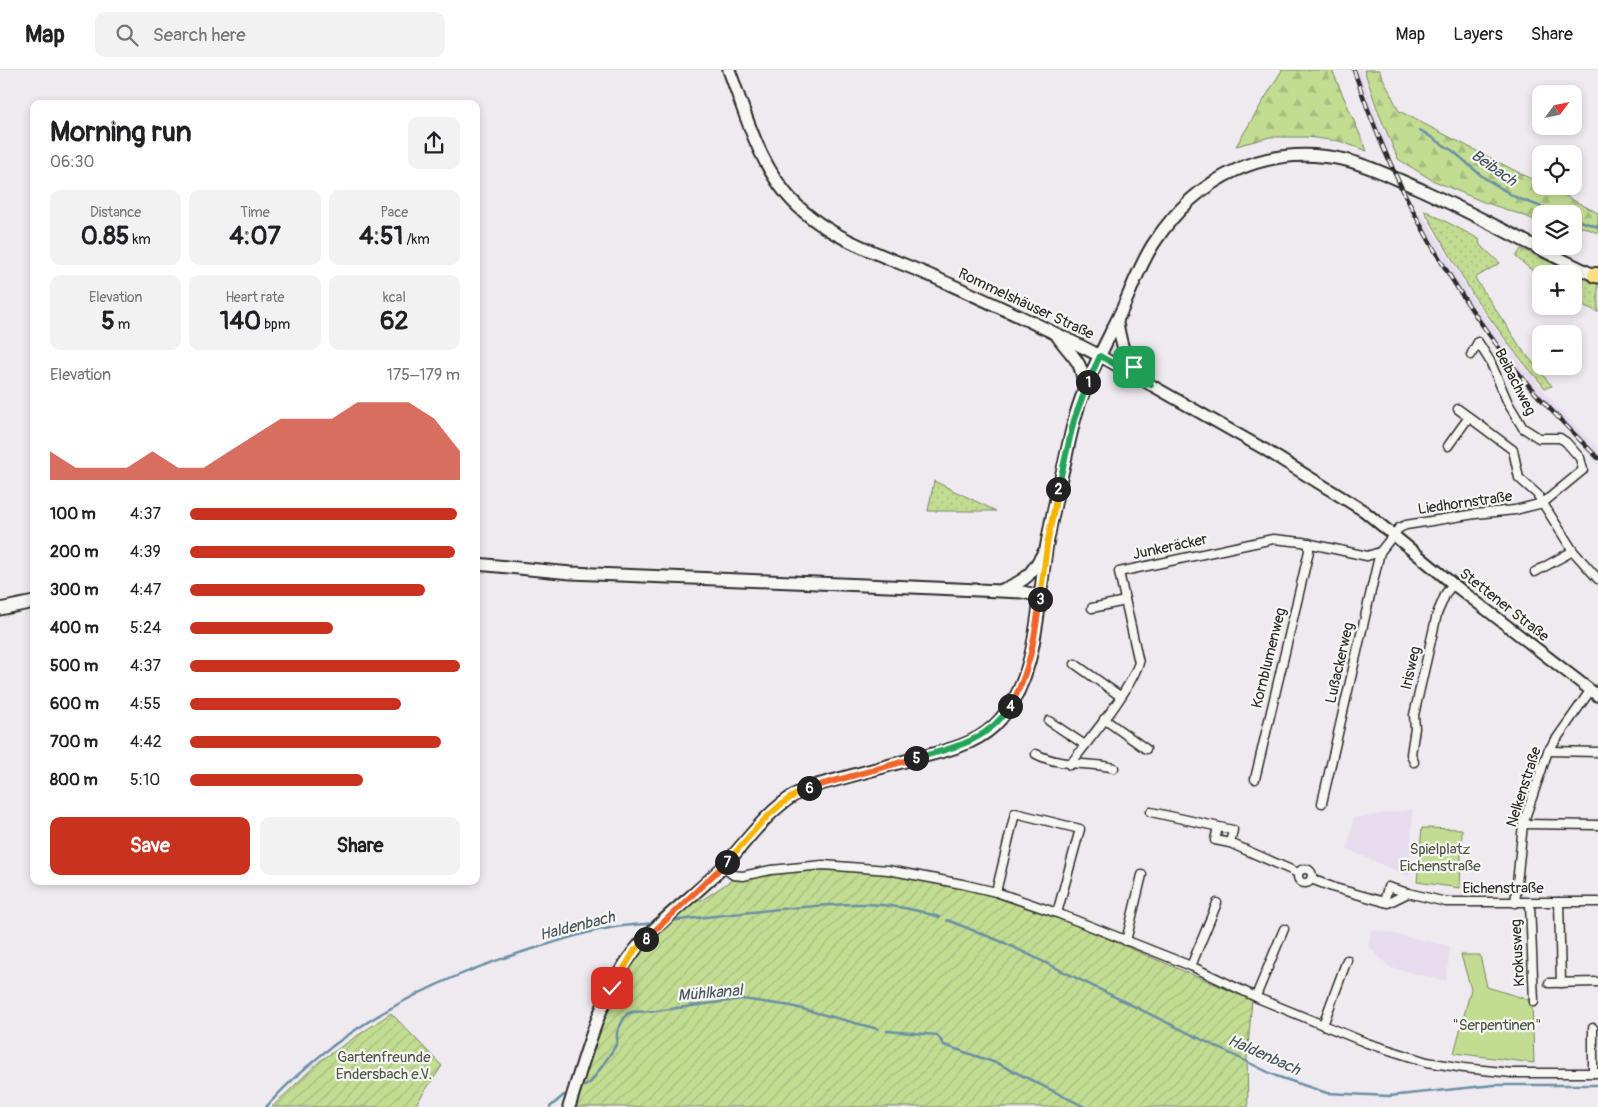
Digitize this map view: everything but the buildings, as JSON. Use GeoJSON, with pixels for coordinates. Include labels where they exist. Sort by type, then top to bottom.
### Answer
{"type":"FeatureCollection","features":[{"type":"Feature","properties":{"kind":"main road","name":"Rommelshäuser Straße"},"geometry":{"type":"LineString","coordinates":[[729,70],[759,150],[769,169],[781,188],[815,221],[854,243],[965,291],[1100,356]]}},
{"type":"Feature","properties":{"kind":"main road"},"geometry":{"type":"LineString","coordinates":[[570,1103],[598,1019],[612,988],[635,950],[678,907],[723,867],[780,805],[798,793],[818,785],[954,748],[984,734],[1005,715],[1021,685],[1032,648],[1047,545],[1074,420],[1084,390],[1152,245],[1189,200],[1206,186],[1228,173],[1274,158],[1299,154],[1325,156],[1348,161],[1376,170],[1447,202],[1597,276]]}},
{"type":"Feature","properties":{"kind":"main road"},"geometry":{"type":"LineString","coordinates":[[1057,334],[1077,360],[1083,374],[1084,390]]}},
{"type":"Feature","properties":{"kind":"main road"},"geometry":{"type":"LineString","coordinates":[[999,592],[1018,584],[1032,573],[1047,545]]}},
{"type":"Feature","properties":{"kind":"main road"},"geometry":{"type":"LineString","coordinates":[[480,564],[599,574],[1022,592],[1041,596]]}},
{"type":"Feature","properties":{"kind":"main road"},"geometry":{"type":"LineString","coordinates":[[0,609],[30,603]]}},
{"type":"Feature","properties":{"kind":"street"},"geometry":{"type":"LineString","coordinates":[[1117,320],[1123,350],[1127,359],[1151,385]]}},
{"type":"Feature","properties":{"kind":"street","name":"Beibachweg"},"geometry":{"type":"LineString","coordinates":[[1471,355],[1478,342],[1490,361],[1508,403],[1523,428],[1539,438],[1560,438],[1566,442],[1580,458],[1583,470]]}},
{"type":"Feature","properties":{"kind":"street","name":"Rommelshäuser Straße"},"geometry":{"type":"LineString","coordinates":[[1100,356],[1306,474],[1364,511],[1394,535]]}},
{"type":"Feature","properties":{"kind":"street","name":"Liedhornstraße"},"geometry":{"type":"LineString","coordinates":[[1458,409],[1513,450],[1519,478],[1537,494],[1542,503]]}},
{"type":"Feature","properties":{"kind":"street"},"geometry":{"type":"LineString","coordinates":[[1448,446],[1469,417]]}},
{"type":"Feature","properties":{"kind":"street","name":"Liedhornstraße"},"geometry":{"type":"LineString","coordinates":[[1394,535],[1406,525],[1474,514],[1516,510],[1542,503],[1583,470]]}},
{"type":"Feature","properties":{"kind":"street"},"geometry":{"type":"LineString","coordinates":[[1542,503],[1573,551],[1598,579]]}},
{"type":"Feature","properties":{"kind":"street","name":"Lußackerweg"},"geometry":{"type":"LineString","coordinates":[[1322,802],[1380,552],[1394,535]]}},
{"type":"Feature","properties":{"kind":"street","name":"Stettener Straße"},"geometry":{"type":"LineString","coordinates":[[1394,535],[1453,584],[1594,694]]}},
{"type":"Feature","properties":{"kind":"street","name":"Junkeräcker"},"geometry":{"type":"LineString","coordinates":[[1070,765],[1135,674],[1139,663],[1119,572],[1262,541],[1284,540],[1367,556],[1380,552]]}},
{"type":"Feature","properties":{"kind":"street","name":"Kornblumenweg"},"geometry":{"type":"LineString","coordinates":[[1255,780],[1309,551],[1309,544]]}},
{"type":"Feature","properties":{"kind":"street"},"geometry":{"type":"LineString","coordinates":[[1535,572],[1573,551]]}},
{"type":"Feature","properties":{"kind":"street","name":"Irisweg"},"geometry":{"type":"LineString","coordinates":[[1414,762],[1411,754],[1415,728],[1414,715],[1437,614],[1446,593],[1453,584]]}},
{"type":"Feature","properties":{"kind":"street"},"geometry":{"type":"LineString","coordinates":[[1092,608],[1125,600]]}},
{"type":"Feature","properties":{"kind":"street"},"geometry":{"type":"LineString","coordinates":[[1075,664],[1120,696]]}},
{"type":"Feature","properties":{"kind":"street","name":"Nelkenstraße"},"geometry":{"type":"LineString","coordinates":[[1514,903],[1523,824],[1548,750],[1594,694]]}},
{"type":"Feature","properties":{"kind":"street"},"geometry":{"type":"LineString","coordinates":[[1104,719],[1146,749]]}},
{"type":"Feature","properties":{"kind":"street"},"geometry":{"type":"LineString","coordinates":[[1049,721],[1085,744]]}},
{"type":"Feature","properties":{"kind":"street"},"geometry":{"type":"LineString","coordinates":[[1548,750],[1598,752]]}},
{"type":"Feature","properties":{"kind":"street"},"geometry":{"type":"LineString","coordinates":[[1036,754],[1070,765],[1101,765],[1114,768]]}},
{"type":"Feature","properties":{"kind":"street"},"geometry":{"type":"LineString","coordinates":[[1151,812],[1233,830],[1230,844]]}},
{"type":"Feature","properties":{"kind":"street"},"geometry":{"type":"LineString","coordinates":[[996,892],[1015,813],[1080,829],[1058,913]]}},
{"type":"Feature","properties":{"kind":"street"},"geometry":{"type":"LineString","coordinates":[[1523,824],[1598,826]]}},
{"type":"Feature","properties":{"kind":"street"},"geometry":{"type":"LineString","coordinates":[[1218,827],[1215,840],[1230,844],[1298,873],[1298,877],[1302,882],[1309,882],[1311,879],[1388,903],[1408,893]]}},
{"type":"Feature","properties":{"kind":"street"},"geometry":{"type":"LineString","coordinates":[[723,867],[733,875],[743,876],[771,870],[823,865],[888,870],[996,892],[1058,913],[1191,966],[1367,1043],[1427,1062],[1454,1067],[1512,1073],[1595,1073],[1594,1028]]}},
{"type":"Feature","properties":{"kind":"street"},"geometry":{"type":"LineString","coordinates":[[1126,941],[1142,875]]}},
{"type":"Feature","properties":{"kind":"street","name":"Eichenstraße"},"geometry":{"type":"LineString","coordinates":[[1384,902],[1388,887],[1446,902],[1598,902]]}},
{"type":"Feature","properties":{"kind":"street"},"geometry":{"type":"LineString","coordinates":[[1558,902],[1561,983]]}},
{"type":"Feature","properties":{"kind":"street"},"geometry":{"type":"LineString","coordinates":[[1191,966],[1217,903]]}},
{"type":"Feature","properties":{"kind":"street","name":"Krokusweg"},"geometry":{"type":"LineString","coordinates":[[1530,903],[1534,1002]]}},
{"type":"Feature","properties":{"kind":"street"},"geometry":{"type":"LineString","coordinates":[[1256,996],[1284,928]]}},
{"type":"Feature","properties":{"kind":"street"},"geometry":{"type":"LineString","coordinates":[[1323,1025],[1347,960]]}},
{"type":"Feature","properties":{"kind":"street"},"geometry":{"type":"LineString","coordinates":[[1549,983],[1598,982]]}},
{"type":"Feature","properties":{"kind":"shaded area"},"geometry":{"type":"Polygon","coordinates":[[[1351,70],[1361,70],[1379,121],[1392,150],[1381,152],[1351,70]]]}},
{"type":"Feature","properties":{"kind":"shaded area"},"geometry":{"type":"Polygon","coordinates":[[[1405,204],[1426,219],[1472,297],[1504,341],[1556,406],[1598,449],[1598,466],[1591,458],[1593,456],[1561,424],[1495,345],[1451,282],[1405,204]]]}},
{"type":"Feature","properties":{"kind":"shaded area"},"geometry":{"type":"Polygon","coordinates":[[[1413,809],[1409,877],[1347,849],[1354,818],[1413,809]]]}},
{"type":"Feature","properties":{"kind":"shaded area"},"geometry":{"type":"Polygon","coordinates":[[[1371,929],[1450,946],[1446,981],[1391,968],[1368,947],[1371,929]]]}},
{"type":"Feature","properties":{"kind":"green space"},"geometry":{"type":"Polygon","coordinates":[[[1282,70],[1332,70],[1367,151],[1339,141],[1307,137],[1270,137],[1236,146],[1282,70]]]}},
{"type":"Feature","properties":{"kind":"green space"},"geometry":{"type":"Polygon","coordinates":[[[1364,70],[1379,70],[1399,111],[1532,179],[1532,195],[1563,195],[1598,213],[1598,233],[1582,227],[1582,205],[1532,205],[1532,219],[1481,201],[1432,180],[1398,159],[1379,114],[1364,70]]]}},
{"type":"Feature","properties":{"kind":"green space"},"geometry":{"type":"Polygon","coordinates":[[[1424,210],[1479,239],[1480,245],[1500,263],[1475,278],[1532,361],[1532,372],[1473,295],[1424,210]]]}},
{"type":"Feature","properties":{"kind":"green space"},"geometry":{"type":"Polygon","coordinates":[[[1521,249],[1556,265],[1532,265],[1532,270],[1516,257],[1521,249]]]}},
{"type":"Feature","properties":{"kind":"green space"},"geometry":{"type":"Polygon","coordinates":[[[1582,277],[1598,284],[1598,312],[1582,305],[1582,277]]]}},
{"type":"Feature","properties":{"kind":"green space"},"geometry":{"type":"Polygon","coordinates":[[[1534,375],[1543,375],[1552,386],[1545,388],[1534,375]]]}},
{"type":"Feature","properties":{"kind":"green space"},"geometry":{"type":"Polygon","coordinates":[[[934,481],[996,511],[928,511],[934,481]]]}},
{"type":"Feature","properties":{"kind":"green space","name":"Spielplatz Eichenstraße"},"geometry":{"type":"Polygon","coordinates":[[[1422,828],[1462,829],[1460,888],[1417,882],[1422,828]]]}},
{"type":"Feature","properties":{"kind":"green space"},"geometry":{"type":"Polygon","coordinates":[[[824,868],[890,872],[954,886],[1047,913],[1252,1000],[1247,1058],[1248,1107],[571,1107],[600,1019],[637,952],[692,899],[702,900],[732,880],[774,873],[824,868]]]}},
{"type":"Feature","properties":{"kind":"green space","name":"\"Serpentinen\""},"geometry":{"type":"Polygon","coordinates":[[[1461,955],[1480,955],[1487,987],[1532,1001],[1534,1063],[1454,1053],[1471,989],[1461,955]]]}},
{"type":"Feature","properties":{"kind":"green space","name":"Gartenfreunde Endersbach e.V."},"geometry":{"type":"Polygon","coordinates":[[[391,1013],[442,1066],[414,1107],[272,1107],[320,1061],[391,1013]]]}},
{"type":"Feature","properties":{"kind":"waterway","name":"Beibach"},"geometry":{"type":"LineString","coordinates":[[1420,130],[1453,151],[1483,177],[1515,197],[1536,205]]}},
{"type":"Feature","properties":{"kind":"waterway","name":"Beibach"},"geometry":{"type":"LineString","coordinates":[[1582,222],[1598,227]]}},
{"type":"Feature","properties":{"kind":"waterway","name":"Haldenbach"},"geometry":{"type":"LineString","coordinates":[[669,921],[841,904],[898,907],[939,917]]}},
{"type":"Feature","properties":{"kind":"waterway","name":"Haldenbach"},"geometry":{"type":"LineString","coordinates":[[947,920],[1005,943],[1276,1076],[1327,1093],[1389,1096],[1494,1085],[1598,1085]]}},
{"type":"Feature","properties":{"kind":"waterway","name":"Haldenbach"},"geometry":{"type":"LineString","coordinates":[[266,1107],[295,1077],[327,1050],[361,1026],[396,1005],[433,987],[509,956],[577,935],[617,927],[654,923]]}},
{"type":"Feature","properties":{"kind":"waterway","name":"Mühlkanal"},"geometry":{"type":"LineString","coordinates":[[585,1086],[591,1082],[611,1053],[617,1043],[617,1032],[624,1018],[632,1012],[656,1011],[742,999],[791,1006],[878,1029]]}},
{"type":"Feature","properties":{"kind":"waterway","name":"Mühlkanal"},"geometry":{"type":"LineString","coordinates":[[887,1031],[937,1035],[944,1045],[999,1064],[1085,1107]]}},
{"type":"Feature","properties":{"kind":"waterway","name":"Mühlkanal"},"geometry":{"type":"LineString","coordinates":[[550,1107],[564,1095]]}},
{"type":"Feature","properties":{"kind":"railway"},"geometry":{"type":"LineString","coordinates":[[1354,70],[1369,113],[1406,196],[1450,276],[1475,314],[1530,387],[1598,458]]}},
{"type":"Feature","properties":{"kind":"route"},"geometry":{"type":"LineString","coordinates":[[612,988],[635,950],[678,907],[723,867],[780,805],[798,793],[818,785],[954,748],[984,734],[1005,715],[1021,685],[1032,648],[1047,545],[1074,420],[1084,390],[1100,356],[1151,385],[1134,367]]}}]}
